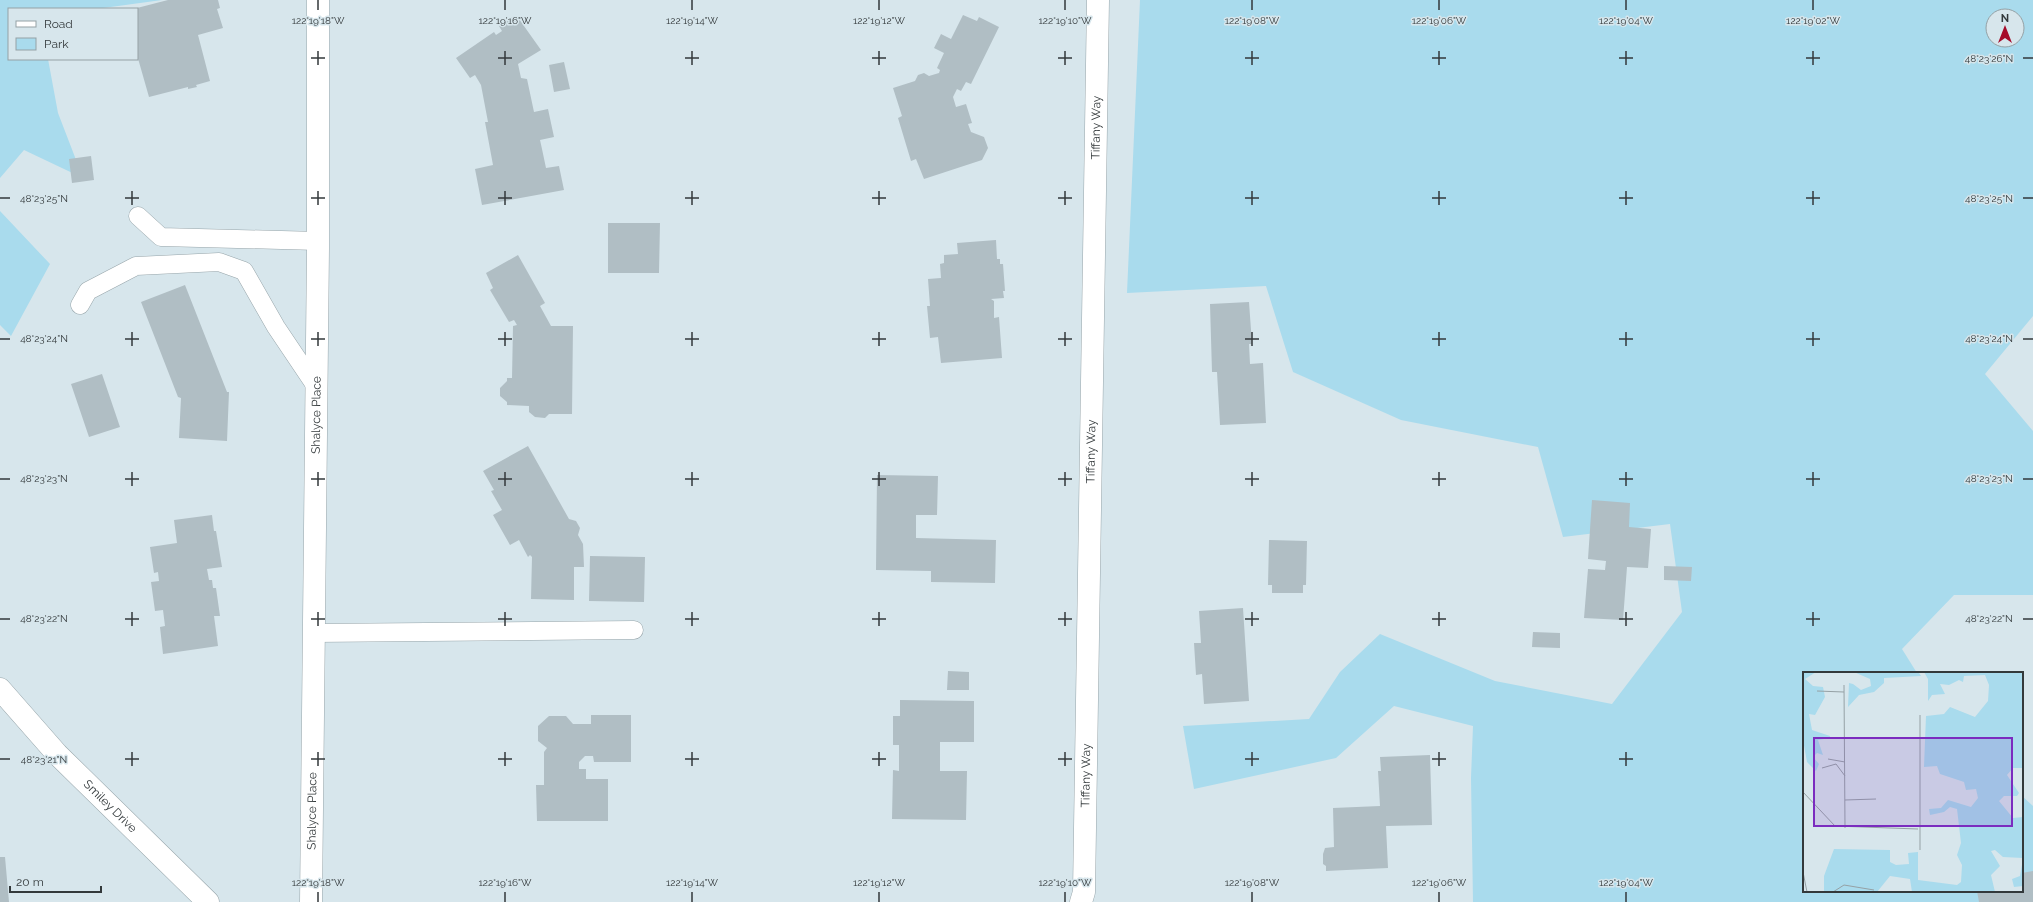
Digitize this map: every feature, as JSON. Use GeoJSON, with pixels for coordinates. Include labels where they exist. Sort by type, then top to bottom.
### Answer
{"type":"FeatureCollection","features":[{"type":"Feature","properties":{"kind":"street","name":"Shalyce Place"},"geometry":{"type":"LineString","coordinates":[[311,902],[317,388],[318,0]]}},
{"type":"Feature","properties":{"kind":"street","name":"Tiffany Way"},"geometry":{"type":"LineString","coordinates":[[1081,902],[1084,892],[1098,0]]}},
{"type":"Feature","properties":{"kind":"street","name":"Smiley Drive"},"geometry":{"type":"LineString","coordinates":[[0,689],[58,754],[208,902]]}},
{"type":"Feature","properties":{"kind":"lane"},"geometry":{"type":"LineString","coordinates":[[138,216],[161,237],[318,241]]}},
{"type":"Feature","properties":{"kind":"lane"},"geometry":{"type":"LineString","coordinates":[[80,305],[88,291],[136,266],[219,262],[244,271],[276,328],[317,388]]}},
{"type":"Feature","properties":{"kind":"lane"},"geometry":{"type":"LineString","coordinates":[[314,633],[634,630]]}},
{"type":"Feature","properties":{"kind":"green space"},"geometry":{"type":"Polygon","coordinates":[[[0,0],[162,0],[103,8],[8,8],[8,60],[48,60],[58,113],[83,178],[24,150],[0,178],[0,0]]]}},
{"type":"Feature","properties":{"kind":"green space"},"geometry":{"type":"Polygon","coordinates":[[[1140,0],[2033,0],[2033,316],[1985,374],[2033,431],[2033,595],[1954,595],[1902,649],[1916,672],[1803,672],[1803,892],[2023,892],[2023,797],[2033,806],[2033,902],[1473,902],[1471,778],[1473,726],[1394,706],[1336,758],[1194,789],[1183,726],[1309,719],[1340,672],[1380,634],[1495,681],[1612,704],[1682,612],[1670,524],[1563,537],[1538,447],[1401,420],[1293,372],[1266,286],[1127,293],[1140,0]]]}},
{"type":"Feature","properties":{"kind":"green space"},"geometry":{"type":"Polygon","coordinates":[[[0,211],[50,264],[11,336],[0,325],[0,211]]]}},
{"type":"Feature","properties":{"kind":"building"},"geometry":{"type":"Polygon","coordinates":[[[168,0],[218,0],[220,8],[217,9],[223,28],[198,35],[210,81],[196,85],[197,87],[188,89],[188,87],[149,97],[138,58],[137,8],[168,0]]]}},
{"type":"Feature","properties":{"kind":"building"},"geometry":{"type":"Polygon","coordinates":[[[963,15],[977,21],[979,17],[999,27],[971,84],[966,82],[961,91],[957,89],[953,97],[956,107],[966,104],[972,123],[968,124],[971,132],[984,137],[988,148],[982,160],[924,179],[916,159],[911,161],[898,118],[902,116],[893,88],[915,81],[918,75],[924,73],[929,76],[939,73],[940,70],[937,68],[944,53],[934,48],[941,34],[951,39],[963,15]]]}},
{"type":"Feature","properties":{"kind":"building"},"geometry":{"type":"Polygon","coordinates":[[[514,16],[517,21],[519,19],[541,50],[518,64],[521,78],[527,79],[534,112],[548,109],[554,137],[540,140],[546,168],[559,166],[564,190],[482,205],[475,169],[493,165],[485,122],[488,122],[481,85],[475,75],[470,78],[456,58],[494,32],[496,35],[502,31],[499,26],[514,16]]]}},
{"type":"Feature","properties":{"kind":"building"},"geometry":{"type":"Polygon","coordinates":[[[564,62],[570,89],[554,92],[549,65],[564,62]]]}},
{"type":"Feature","properties":{"kind":"building"},"geometry":{"type":"Polygon","coordinates":[[[91,156],[94,180],[72,183],[69,159],[91,156]]]}},
{"type":"Feature","properties":{"kind":"building"},"geometry":{"type":"Polygon","coordinates":[[[608,223],[660,223],[659,273],[608,273],[608,223]]]}},
{"type":"Feature","properties":{"kind":"building"},"geometry":{"type":"Polygon","coordinates":[[[996,240],[997,259],[1000,259],[1000,264],[1003,264],[1005,291],[1003,291],[1004,298],[991,299],[994,301],[994,318],[999,317],[1002,358],[941,363],[938,337],[930,338],[927,306],[930,306],[928,279],[941,278],[940,264],[944,263],[944,255],[958,254],[957,243],[996,240]]]}},
{"type":"Feature","properties":{"kind":"building"},"geometry":{"type":"Polygon","coordinates":[[[518,255],[545,303],[540,306],[551,326],[573,326],[572,414],[549,414],[545,418],[535,417],[529,412],[529,406],[507,405],[507,402],[500,396],[500,388],[507,381],[507,378],[512,378],[513,326],[517,325],[514,320],[509,322],[490,290],[493,288],[486,273],[518,255]]]}},
{"type":"Feature","properties":{"kind":"building"},"geometry":{"type":"Polygon","coordinates":[[[185,285],[227,392],[229,392],[227,441],[179,438],[181,398],[178,397],[141,302],[185,285]]]}},
{"type":"Feature","properties":{"kind":"building"},"geometry":{"type":"Polygon","coordinates":[[[1249,302],[1252,344],[1249,344],[1250,364],[1263,363],[1266,423],[1220,425],[1217,372],[1212,372],[1210,304],[1249,302]]]}},
{"type":"Feature","properties":{"kind":"building"},"geometry":{"type":"Polygon","coordinates":[[[102,374],[120,427],[89,437],[71,384],[102,374]]]}},
{"type":"Feature","properties":{"kind":"building"},"geometry":{"type":"Polygon","coordinates":[[[528,446],[569,519],[576,521],[580,528],[578,535],[583,544],[584,567],[574,567],[574,600],[531,599],[532,557],[530,555],[528,557],[519,540],[510,545],[493,515],[502,510],[491,491],[494,490],[483,471],[528,446]]]}},
{"type":"Feature","properties":{"kind":"building"},"geometry":{"type":"Polygon","coordinates":[[[877,475],[938,476],[937,515],[916,515],[916,538],[996,540],[995,583],[931,582],[931,571],[876,570],[877,475]]]}},
{"type":"Feature","properties":{"kind":"building"},"geometry":{"type":"Polygon","coordinates":[[[1592,500],[1630,503],[1629,527],[1651,529],[1648,568],[1627,567],[1623,620],[1584,618],[1588,569],[1605,570],[1606,561],[1588,559],[1592,500]]]}},
{"type":"Feature","properties":{"kind":"building"},"geometry":{"type":"Polygon","coordinates":[[[212,515],[222,567],[207,569],[209,580],[212,580],[213,588],[216,588],[220,616],[214,616],[218,646],[163,654],[160,627],[165,626],[163,610],[155,611],[151,582],[159,581],[158,572],[154,573],[150,547],[177,543],[174,520],[212,515]]]}},
{"type":"Feature","properties":{"kind":"building"},"geometry":{"type":"Polygon","coordinates":[[[1269,540],[1307,541],[1306,585],[1303,585],[1303,593],[1272,593],[1272,585],[1268,585],[1269,540]]]}},
{"type":"Feature","properties":{"kind":"building"},"geometry":{"type":"Polygon","coordinates":[[[590,556],[645,557],[644,602],[589,601],[590,556]]]}},
{"type":"Feature","properties":{"kind":"building"},"geometry":{"type":"Polygon","coordinates":[[[1664,566],[1692,567],[1691,581],[1664,580],[1664,566]]]}},
{"type":"Feature","properties":{"kind":"building"},"geometry":{"type":"Polygon","coordinates":[[[1243,608],[1249,701],[1204,704],[1202,674],[1196,675],[1194,643],[1201,643],[1199,611],[1243,608]]]}},
{"type":"Feature","properties":{"kind":"building"},"geometry":{"type":"Polygon","coordinates":[[[1533,632],[1560,633],[1560,648],[1532,647],[1533,632]]]}},
{"type":"Feature","properties":{"kind":"building"},"geometry":{"type":"Polygon","coordinates":[[[948,671],[969,672],[969,690],[947,690],[948,671]]]}},
{"type":"Feature","properties":{"kind":"building"},"geometry":{"type":"Polygon","coordinates":[[[900,700],[974,701],[974,742],[940,742],[940,771],[967,771],[966,820],[892,819],[893,770],[899,771],[899,745],[893,745],[893,716],[900,716],[900,700]]]}},
{"type":"Feature","properties":{"kind":"building"},"geometry":{"type":"Polygon","coordinates":[[[591,715],[631,715],[631,762],[594,762],[593,756],[585,756],[579,762],[579,769],[586,769],[586,779],[608,779],[608,821],[537,821],[536,785],[544,785],[544,752],[547,748],[538,741],[538,726],[549,716],[566,716],[573,724],[591,724],[591,715]]]}},
{"type":"Feature","properties":{"kind":"building"},"geometry":{"type":"Polygon","coordinates":[[[1430,755],[1432,825],[1386,826],[1388,868],[1326,871],[1326,866],[1323,864],[1323,854],[1325,848],[1334,847],[1333,808],[1380,806],[1378,771],[1381,771],[1380,757],[1430,755]]]}},
{"type":"Feature","properties":{"kind":"building"},"geometry":{"type":"Polygon","coordinates":[[[0,857],[5,857],[9,902],[0,902],[0,857]]]}},
{"type":"Feature","properties":{"kind":"building"},"geometry":{"type":"Polygon","coordinates":[[[2033,871],[2033,902],[1979,902],[1977,892],[2023,892],[2023,873],[2033,871]]]}}]}
